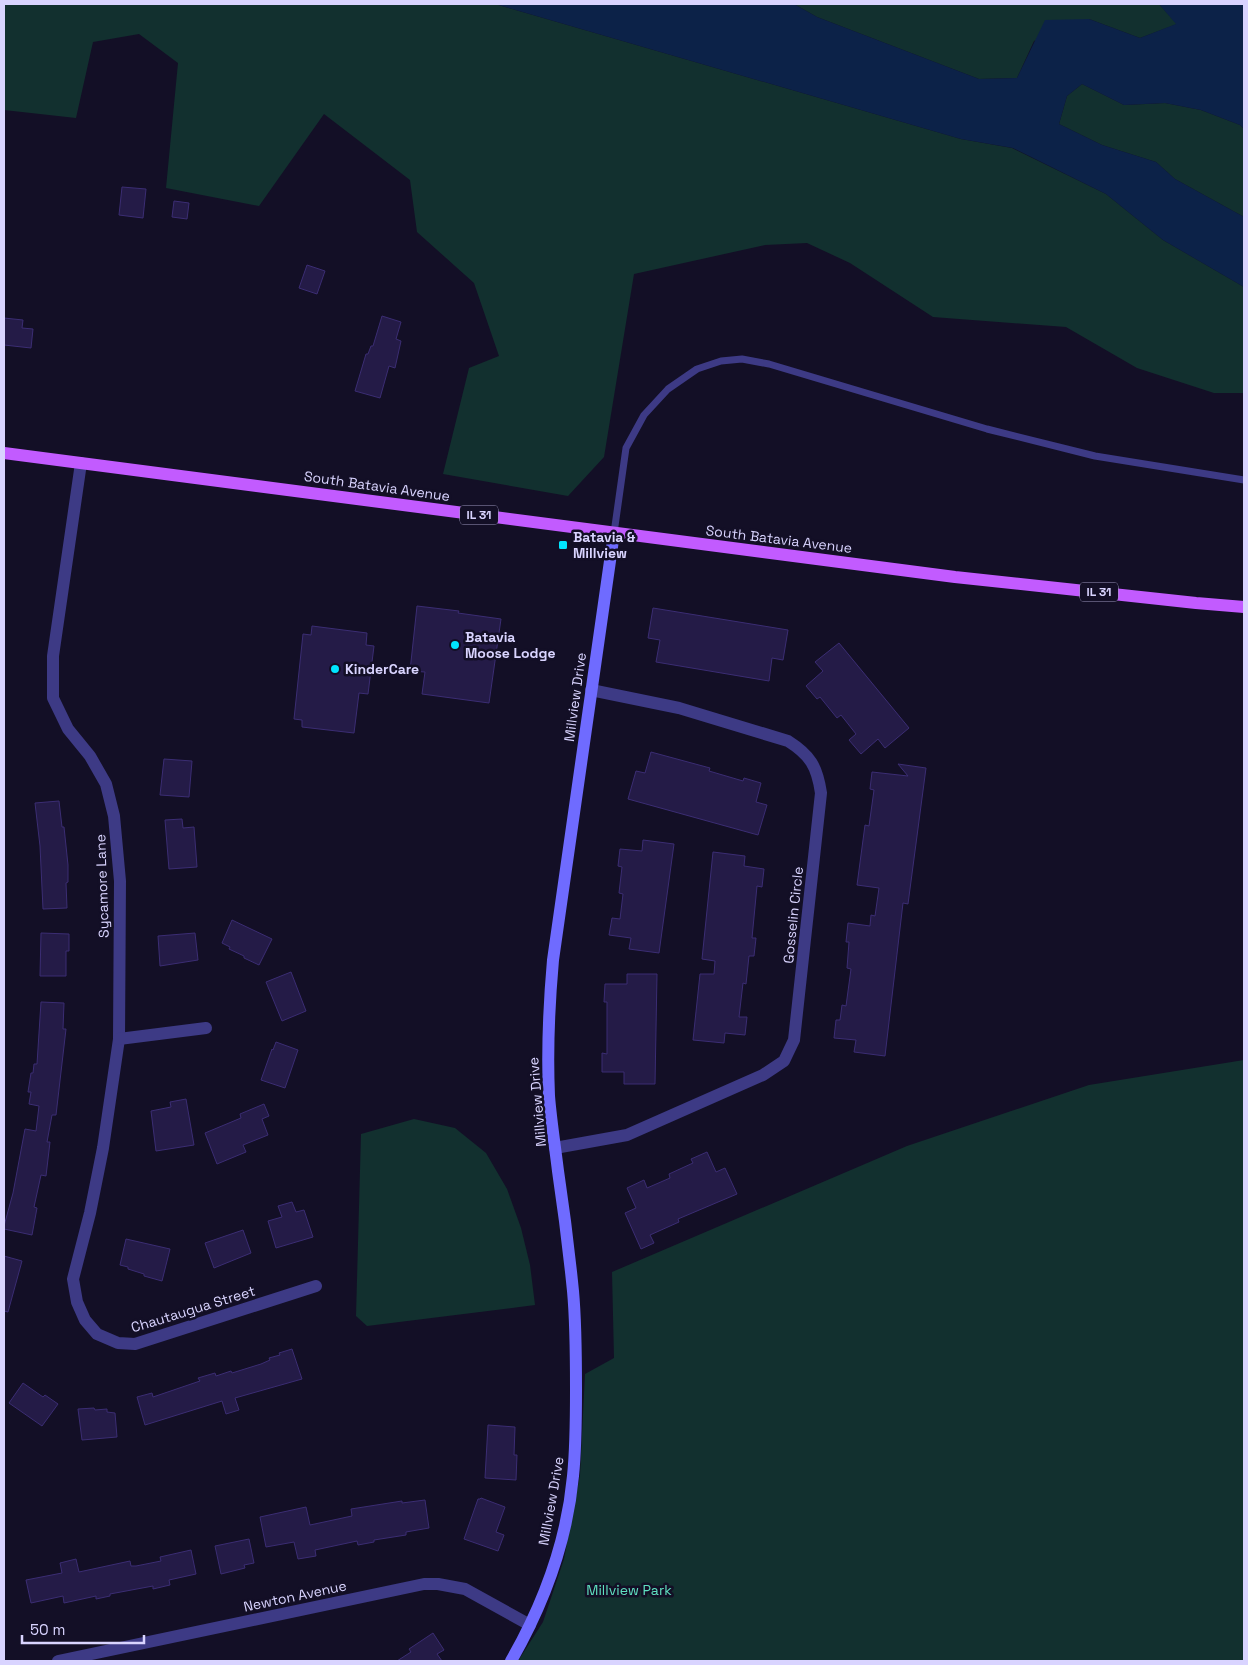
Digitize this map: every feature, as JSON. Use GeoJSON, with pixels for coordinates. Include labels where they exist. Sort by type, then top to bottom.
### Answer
{"type":"FeatureCollection","features":[{"type":"Feature","properties":{"kind":"main road","name":"South Batavia Avenue"},"geometry":{"type":"LineString","coordinates":[[4,453],[955,577],[1244,607]]}},
{"type":"Feature","properties":{"kind":"street","name":"Sycamore Lane"},"geometry":{"type":"LineString","coordinates":[[81,463],[53,656],[53,698],[68,729],[90,756],[106,784],[114,816],[120,881],[119,1039],[103,1148],[74,1279],[76,1302],[85,1320]]}},
{"type":"Feature","properties":{"kind":"street","name":"Millview Drive"},"geometry":{"type":"LineString","coordinates":[[511,1661],[530,1625],[556,1560],[566,1520],[573,1478],[576,1444],[576,1354],[573,1293],[550,1098],[549,1004],[553,960],[614,533]]}},
{"type":"Feature","properties":{"kind":"street","name":"Gosselin Circle"},"geometry":{"type":"LineString","coordinates":[[555,1148],[627,1135],[764,1075],[784,1061],[794,1040],[821,793],[819,778],[812,762],[802,750],[788,741],[679,708],[591,690]]}},
{"type":"Feature","properties":{"kind":"street"},"geometry":{"type":"LineString","coordinates":[[119,1039],[206,1028]]}},
{"type":"Feature","properties":{"kind":"street","name":"Chautaugua Street"},"geometry":{"type":"LineString","coordinates":[[85,1320],[97,1334],[118,1343],[135,1344],[316,1286]]}},
{"type":"Feature","properties":{"kind":"street","name":"Newton Avenue"},"geometry":{"type":"LineString","coordinates":[[58,1661],[424,1584],[438,1584],[465,1589],[530,1625]]}},
{"type":"Feature","properties":{"kind":"lane"},"geometry":{"type":"LineString","coordinates":[[614,533],[626,448],[644,415],[668,389],[697,368],[721,361],[742,358],[769,364],[987,429],[1094,456],[1244,480]]}},
{"type":"Feature","properties":{"kind":"green space"},"geometry":{"type":"Polygon","coordinates":[[[4,4],[495,4],[961,139],[1012,148],[1106,194],[1163,240],[1244,287],[1244,393],[1214,393],[1137,368],[1066,327],[933,317],[850,263],[807,243],[765,245],[634,274],[604,457],[568,496],[443,474],[469,368],[499,356],[474,283],[417,232],[410,180],[324,114],[259,206],[166,188],[178,63],[139,34],[93,42],[76,118],[4,110],[4,4]]]}},
{"type":"Feature","properties":{"kind":"green space"},"geometry":{"type":"Polygon","coordinates":[[[794,4],[1159,4],[1177,24],[1140,38],[1089,19],[1034,41],[1017,78],[979,79],[817,17],[794,4]]]}},
{"type":"Feature","properties":{"kind":"green space"},"geometry":{"type":"Polygon","coordinates":[[[1082,84],[1124,105],[1165,103],[1201,110],[1240,125],[1244,129],[1244,217],[1175,179],[1156,162],[1102,145],[1059,124],[1067,96],[1082,84]]]}},
{"type":"Feature","properties":{"kind":"green space","name":"Millview Park"},"geometry":{"type":"Polygon","coordinates":[[[1244,1060],[1244,1661],[518,1661],[543,1622],[564,1559],[580,1475],[585,1374],[614,1358],[612,1272],[907,1146],[1089,1085],[1244,1060]]]}},
{"type":"Feature","properties":{"kind":"green space"},"geometry":{"type":"Polygon","coordinates":[[[414,1119],[455,1128],[486,1153],[507,1189],[521,1228],[530,1265],[535,1305],[367,1326],[356,1316],[361,1134],[414,1119]]]}},
{"type":"Feature","properties":{"kind":"water"},"geometry":{"type":"Polygon","coordinates":[[[495,4],[794,4],[817,17],[979,79],[1017,78],[1045,20],[1089,19],[1140,38],[1176,24],[1159,4],[1244,4],[1244,129],[1240,125],[1201,110],[1165,103],[1124,105],[1082,84],[1067,96],[1059,124],[1102,145],[1156,162],[1175,179],[1244,217],[1244,287],[1163,240],[1106,194],[1013,148],[961,139],[495,4]]]}},
{"type":"Feature","properties":{"kind":"building"},"geometry":{"type":"Polygon","coordinates":[[[122,187],[146,189],[143,218],[119,215],[122,187]]]}},
{"type":"Feature","properties":{"kind":"building"},"geometry":{"type":"Polygon","coordinates":[[[174,201],[189,203],[187,219],[172,217],[174,201]]]}},
{"type":"Feature","properties":{"kind":"building"},"geometry":{"type":"Polygon","coordinates":[[[307,265],[325,271],[317,294],[299,288],[307,265]]]}},
{"type":"Feature","properties":{"kind":"building"},"geometry":{"type":"Polygon","coordinates":[[[382,316],[401,322],[396,339],[401,341],[395,368],[389,366],[380,398],[355,391],[366,354],[368,354],[371,346],[373,346],[382,316]]]}},
{"type":"Feature","properties":{"kind":"building"},"geometry":{"type":"Polygon","coordinates":[[[4,318],[23,320],[22,328],[33,329],[31,348],[4,345],[4,318]]]}},
{"type":"Feature","properties":{"kind":"building","name":"Batavia Moose Lodge"},"geometry":{"type":"Polygon","coordinates":[[[417,606],[501,619],[489,703],[422,694],[425,672],[410,671],[417,606]]]}},
{"type":"Feature","properties":{"kind":"building"},"geometry":{"type":"Polygon","coordinates":[[[653,608],[788,630],[783,660],[772,658],[769,681],[656,662],[660,640],[648,638],[653,608]]]}},
{"type":"Feature","properties":{"kind":"building","name":"KinderCare"},"geometry":{"type":"Polygon","coordinates":[[[312,626],[367,633],[366,645],[374,646],[368,694],[359,693],[354,733],[302,727],[302,720],[294,719],[303,634],[311,635],[312,626]]]}},
{"type":"Feature","properties":{"kind":"building"},"geometry":{"type":"Polygon","coordinates":[[[839,643],[909,728],[885,748],[878,739],[861,754],[849,740],[856,734],[841,715],[837,718],[820,697],[817,699],[806,686],[823,671],[815,662],[839,643]]]}},
{"type":"Feature","properties":{"kind":"building"},"geometry":{"type":"Polygon","coordinates":[[[651,752],[710,768],[709,771],[743,781],[744,778],[761,783],[756,802],[767,805],[758,835],[628,799],[636,771],[645,773],[651,752]]]}},
{"type":"Feature","properties":{"kind":"building"},"geometry":{"type":"Polygon","coordinates":[[[164,759],[192,761],[189,797],[160,795],[164,759]]]}},
{"type":"Feature","properties":{"kind":"building"},"geometry":{"type":"Polygon","coordinates":[[[898,764],[926,768],[908,904],[903,903],[885,1056],[854,1052],[856,1040],[834,1038],[836,1020],[840,1020],[842,1005],[846,1006],[851,969],[847,968],[849,942],[846,942],[848,923],[870,926],[871,915],[875,916],[879,888],[857,885],[865,825],[869,826],[874,790],[870,789],[872,772],[908,776],[898,764]]]}},
{"type":"Feature","properties":{"kind":"building"},"geometry":{"type":"Polygon","coordinates":[[[59,801],[68,865],[68,882],[66,883],[67,908],[43,909],[40,846],[35,803],[59,801]]]}},
{"type":"Feature","properties":{"kind":"building"},"geometry":{"type":"Polygon","coordinates":[[[182,819],[183,828],[194,827],[197,867],[169,869],[165,820],[182,819]]]}},
{"type":"Feature","properties":{"kind":"building"},"geometry":{"type":"Polygon","coordinates":[[[643,840],[674,844],[659,953],[629,949],[631,938],[609,935],[612,918],[620,919],[623,894],[619,893],[622,867],[618,866],[620,849],[642,851],[643,840]]]}},
{"type":"Feature","properties":{"kind":"building"},"geometry":{"type":"Polygon","coordinates":[[[713,852],[745,856],[744,866],[764,869],[762,887],[757,886],[752,938],[756,938],[754,956],[749,956],[746,984],[743,983],[739,1017],[747,1017],[745,1035],[725,1033],[724,1043],[693,1040],[700,974],[714,974],[715,961],[702,959],[713,852]]]}},
{"type":"Feature","properties":{"kind":"building"},"geometry":{"type":"Polygon","coordinates":[[[232,920],[272,939],[259,965],[244,958],[244,956],[229,949],[230,947],[222,943],[232,920]]]}},
{"type":"Feature","properties":{"kind":"building"},"geometry":{"type":"Polygon","coordinates":[[[41,933],[69,934],[69,951],[66,951],[66,976],[40,976],[41,933]]]}},
{"type":"Feature","properties":{"kind":"building"},"geometry":{"type":"Polygon","coordinates":[[[195,933],[198,960],[160,966],[158,936],[195,933]]]}},
{"type":"Feature","properties":{"kind":"building"},"geometry":{"type":"Polygon","coordinates":[[[291,972],[306,1011],[282,1021],[266,982],[291,972]]]}},
{"type":"Feature","properties":{"kind":"building"},"geometry":{"type":"Polygon","coordinates":[[[627,974],[657,974],[655,1084],[624,1084],[624,1072],[602,1072],[602,1053],[607,1054],[607,1002],[604,1002],[605,984],[627,984],[627,974]]]}},
{"type":"Feature","properties":{"kind":"building"},"geometry":{"type":"Polygon","coordinates":[[[41,1002],[64,1003],[63,1029],[66,1029],[56,1115],[52,1115],[47,1142],[50,1142],[46,1176],[41,1175],[34,1207],[37,1208],[32,1235],[4,1229],[4,1226],[13,1193],[25,1129],[36,1131],[39,1106],[29,1104],[31,1092],[28,1092],[31,1073],[33,1073],[34,1064],[37,1064],[41,1002]]]}},
{"type":"Feature","properties":{"kind":"building"},"geometry":{"type":"Polygon","coordinates":[[[276,1042],[298,1050],[285,1088],[261,1080],[276,1042]]]}},
{"type":"Feature","properties":{"kind":"building"},"geometry":{"type":"Polygon","coordinates":[[[186,1099],[194,1145],[156,1151],[151,1111],[171,1107],[170,1102],[186,1099]]]}},
{"type":"Feature","properties":{"kind":"building"},"geometry":{"type":"Polygon","coordinates":[[[264,1104],[269,1116],[262,1119],[268,1135],[243,1145],[246,1152],[217,1164],[205,1133],[241,1118],[240,1114],[264,1104]]]}},
{"type":"Feature","properties":{"kind":"building"},"geometry":{"type":"Polygon","coordinates":[[[707,1152],[716,1172],[725,1168],[737,1194],[678,1219],[679,1222],[650,1235],[654,1243],[641,1249],[625,1213],[636,1208],[627,1188],[644,1180],[647,1188],[670,1178],[669,1174],[693,1163],[691,1159],[707,1152]]]}},
{"type":"Feature","properties":{"kind":"building"},"geometry":{"type":"Polygon","coordinates":[[[292,1202],[296,1212],[304,1210],[313,1237],[276,1248],[268,1221],[282,1217],[278,1206],[292,1202]]]}},
{"type":"Feature","properties":{"kind":"building"},"geometry":{"type":"Polygon","coordinates":[[[243,1230],[251,1253],[214,1268],[205,1243],[243,1230]]]}},
{"type":"Feature","properties":{"kind":"building"},"geometry":{"type":"Polygon","coordinates":[[[126,1239],[170,1249],[162,1281],[144,1276],[144,1274],[120,1265],[126,1239]]]}},
{"type":"Feature","properties":{"kind":"building"},"geometry":{"type":"Polygon","coordinates":[[[4,1256],[22,1261],[8,1312],[4,1311],[4,1256]]]}},
{"type":"Feature","properties":{"kind":"building"},"geometry":{"type":"Polygon","coordinates":[[[292,1349],[302,1379],[235,1398],[239,1410],[226,1414],[222,1401],[145,1425],[137,1397],[152,1393],[153,1397],[200,1381],[198,1378],[215,1373],[216,1376],[231,1371],[232,1373],[261,1364],[270,1360],[269,1358],[280,1355],[279,1353],[292,1349]]]}},
{"type":"Feature","properties":{"kind":"building"},"geometry":{"type":"Polygon","coordinates":[[[23,1383],[43,1397],[45,1395],[58,1404],[42,1426],[9,1403],[23,1383]]]}},
{"type":"Feature","properties":{"kind":"building"},"geometry":{"type":"Polygon","coordinates":[[[94,1408],[95,1410],[107,1409],[107,1412],[115,1413],[117,1437],[82,1440],[78,1409],[94,1408]]]}},
{"type":"Feature","properties":{"kind":"building"},"geometry":{"type":"Polygon","coordinates":[[[488,1425],[515,1427],[514,1455],[517,1455],[516,1480],[485,1478],[488,1425]]]}},
{"type":"Feature","properties":{"kind":"building"},"geometry":{"type":"Polygon","coordinates":[[[481,1498],[505,1507],[496,1532],[504,1535],[498,1551],[464,1539],[478,1499],[481,1498]]]}},
{"type":"Feature","properties":{"kind":"building"},"geometry":{"type":"Polygon","coordinates":[[[425,1500],[429,1528],[406,1532],[406,1535],[374,1540],[374,1542],[358,1545],[357,1541],[315,1550],[316,1556],[298,1559],[294,1542],[266,1547],[260,1517],[306,1507],[310,1525],[352,1516],[351,1509],[402,1501],[402,1503],[425,1500]]]}},
{"type":"Feature","properties":{"kind":"building"},"geometry":{"type":"Polygon","coordinates":[[[249,1539],[254,1563],[244,1565],[245,1568],[221,1574],[215,1546],[249,1539]]]}},
{"type":"Feature","properties":{"kind":"building"},"geometry":{"type":"Polygon","coordinates":[[[191,1550],[196,1574],[169,1580],[170,1585],[153,1589],[153,1586],[110,1594],[110,1596],[96,1599],[96,1596],[64,1603],[63,1596],[31,1603],[26,1580],[62,1573],[60,1563],[76,1559],[79,1572],[130,1561],[131,1566],[136,1566],[161,1561],[160,1557],[191,1550]]]}},
{"type":"Feature","properties":{"kind":"building"},"geometry":{"type":"Polygon","coordinates":[[[433,1633],[444,1650],[437,1654],[442,1661],[397,1661],[411,1652],[409,1649],[433,1633]]]}},
{"type":"Feature","properties":{"kind":"place","name":"Batavia & Millview"},"geometry":{"type":"Point","coordinates":[563,545]}},
{"type":"Feature","properties":{"kind":"place","name":"Batavia Moose Lodge"},"geometry":{"type":"Point","coordinates":[455,645]}},
{"type":"Feature","properties":{"kind":"place","name":"KinderCare"},"geometry":{"type":"Point","coordinates":[335,669]}}]}
